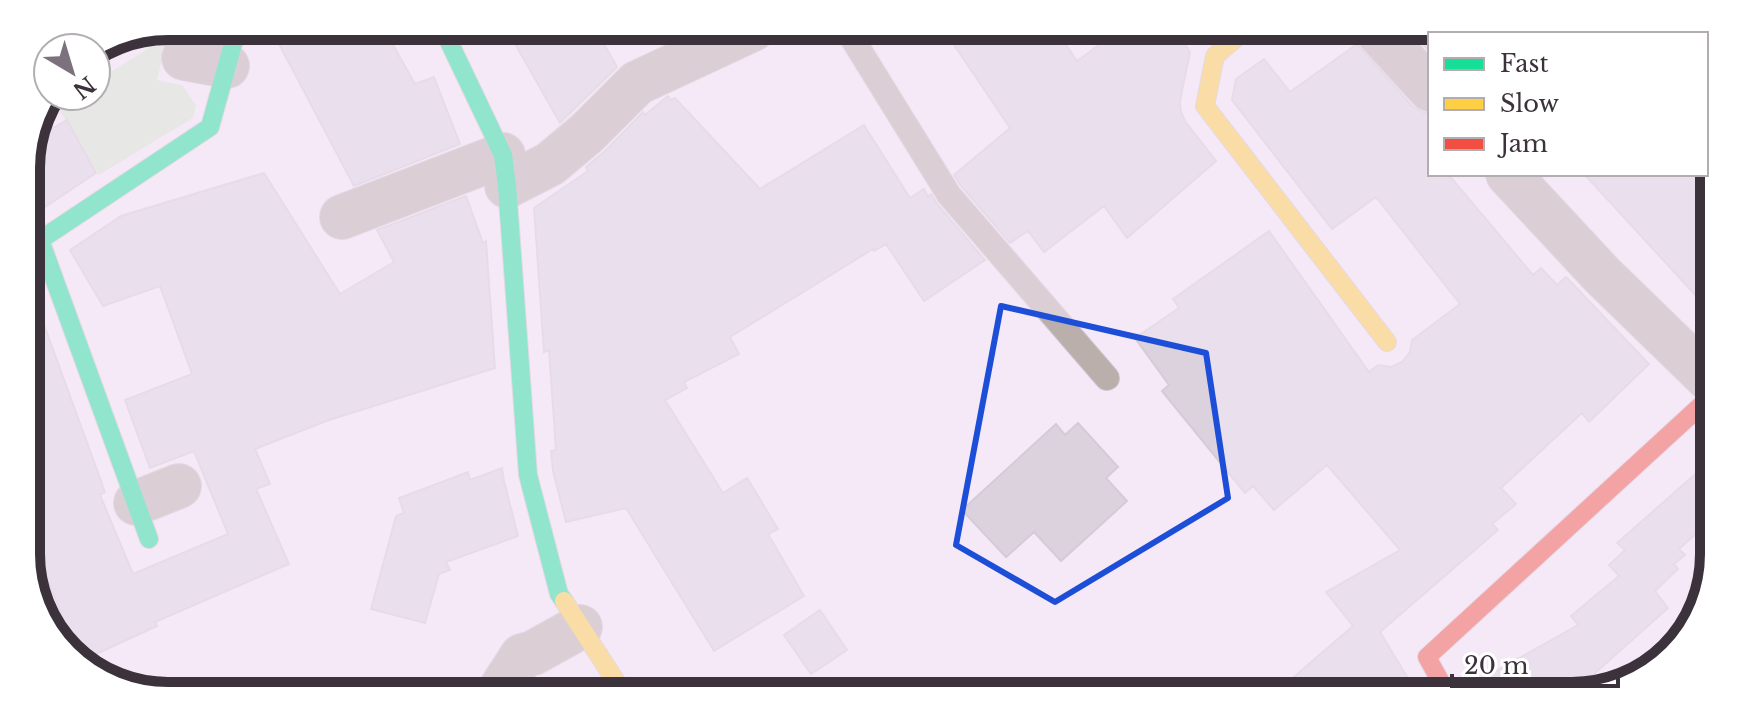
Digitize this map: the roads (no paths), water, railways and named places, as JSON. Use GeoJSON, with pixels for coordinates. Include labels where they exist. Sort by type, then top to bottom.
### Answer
{"type":"FeatureCollection","features":[{"type":"Feature","properties":{"kind":"street"},"geometry":{"type":"LineString","coordinates":[[448,40],[505,170],[528,475],[559,594],[616,682]]}},
{"type":"Feature","properties":{"kind":"street"},"geometry":{"type":"LineString","coordinates":[[342,217],[505,170],[550,164],[587,133],[637,83],[729,40]]}},
{"type":"Feature","properties":{"kind":"street"},"geometry":{"type":"LineString","coordinates":[[1234,40],[1215,56],[1205,106],[1387,342]]}},
{"type":"Feature","properties":{"kind":"street"},"geometry":{"type":"LineString","coordinates":[[1385,40],[1428,87]]}},
{"type":"Feature","properties":{"kind":"street"},"geometry":{"type":"LineString","coordinates":[[40,239],[210,127],[232,46],[184,58]]}},
{"type":"Feature","properties":{"kind":"street"},"geometry":{"type":"LineString","coordinates":[[1510,176],[1602,275],[1700,370]]}},
{"type":"Feature","properties":{"kind":"street"},"geometry":{"type":"LineString","coordinates":[[40,258],[143,521],[179,486]]}},
{"type":"Feature","properties":{"kind":"street"},"geometry":{"type":"LineString","coordinates":[[1441,682],[1427,657],[1700,406]]}},
{"type":"Feature","properties":{"kind":"street"},"geometry":{"type":"LineString","coordinates":[[505,682],[522,656],[580,627]]}},
{"type":"Feature","properties":{"kind":"lane"},"geometry":{"type":"LineString","coordinates":[[853,40],[949,195],[1107,378]]}}]}
